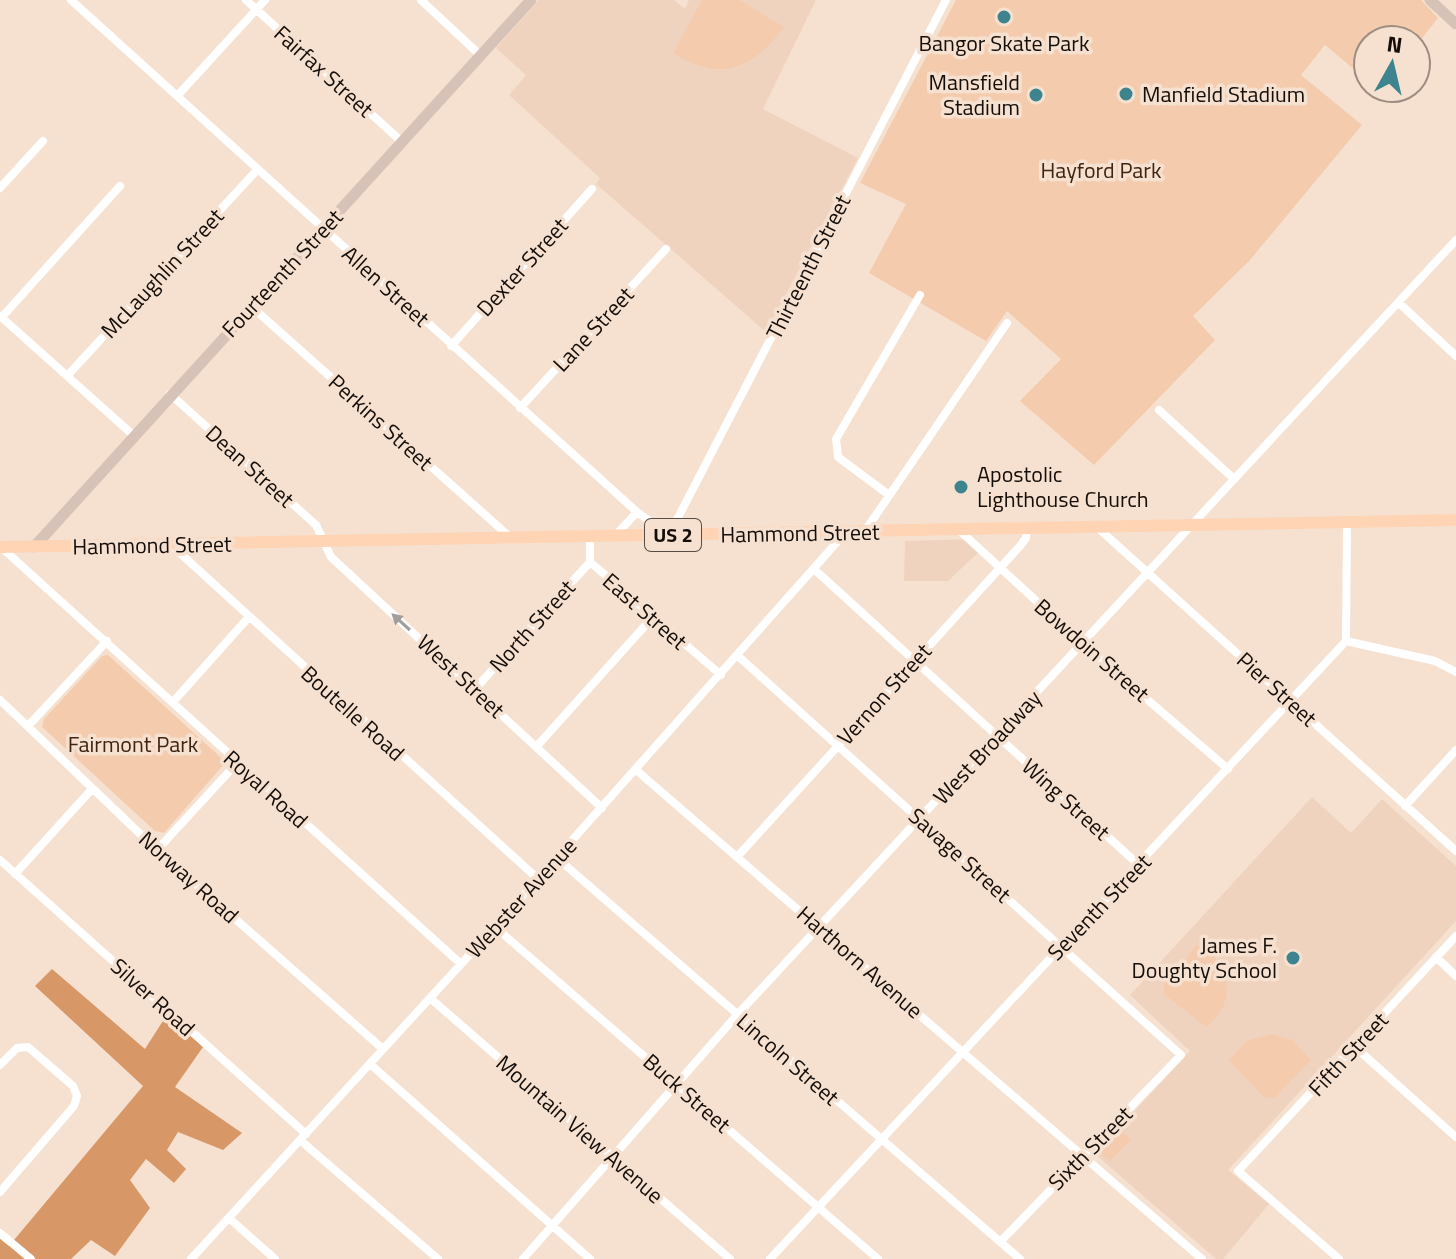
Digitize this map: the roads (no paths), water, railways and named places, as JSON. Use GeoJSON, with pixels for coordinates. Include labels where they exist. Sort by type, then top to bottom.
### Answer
{"type":"FeatureCollection","features":[{"type":"Feature","properties":{"kind":"main road","name":"Hammond Street"},"geometry":{"type":"LineString","coordinates":[[1,547],[1456,520]]}},
{"type":"Feature","properties":{"kind":"street","name":"Allen Street"},"geometry":{"type":"LineString","coordinates":[[71,0],[520,408],[637,512],[669,535]]}},
{"type":"Feature","properties":{"kind":"street","name":"Fairfax Street"},"geometry":{"type":"LineString","coordinates":[[246,0],[402,142]]}},
{"type":"Feature","properties":{"kind":"street"},"geometry":{"type":"LineString","coordinates":[[178,95],[265,0]]}},
{"type":"Feature","properties":{"kind":"street"},"geometry":{"type":"LineString","coordinates":[[421,0],[480,55]]}},
{"type":"Feature","properties":{"kind":"street","name":"Fourteenth Street"},"geometry":{"type":"LineString","coordinates":[[34,547],[531,0]]}},
{"type":"Feature","properties":{"kind":"street","name":"Thirteenth Street"},"geometry":{"type":"LineString","coordinates":[[669,535],[946,0]]}},
{"type":"Feature","properties":{"kind":"street"},"geometry":{"type":"LineString","coordinates":[[1430,0],[1444,5],[1456,24]]}},
{"type":"Feature","properties":{"kind":"street"},"geometry":{"type":"LineString","coordinates":[[0,188],[43,141]]}},
{"type":"Feature","properties":{"kind":"street","name":"McLaughlin Street"},"geometry":{"type":"LineString","coordinates":[[67,376],[257,170]]}},
{"type":"Feature","properties":{"kind":"street"},"geometry":{"type":"LineString","coordinates":[[120,186],[1,316],[133,435]]}},
{"type":"Feature","properties":{"kind":"street","name":"Dexter Street"},"geometry":{"type":"LineString","coordinates":[[451,346],[592,189]]}},
{"type":"Feature","properties":{"kind":"street","name":"West Broadway"},"geometry":{"type":"LineString","coordinates":[[523,1259],[737,1015],[1456,240]]}},
{"type":"Feature","properties":{"kind":"street","name":"Lane Street"},"geometry":{"type":"LineString","coordinates":[[520,408],[666,249]]}},
{"type":"Feature","properties":{"kind":"street"},"geometry":{"type":"LineString","coordinates":[[889,495],[838,457],[836,439],[920,295]]}},
{"type":"Feature","properties":{"kind":"street"},"geometry":{"type":"LineString","coordinates":[[1399,303],[1456,356]]}},
{"type":"Feature","properties":{"kind":"street","name":"Perkins Street"},"geometry":{"type":"LineString","coordinates":[[252,307],[511,538]]}},
{"type":"Feature","properties":{"kind":"street"},"geometry":{"type":"LineString","coordinates":[[865,531],[1007,323]]}},
{"type":"Feature","properties":{"kind":"street","name":"Dean Street"},"geometry":{"type":"LineString","coordinates":[[170,394],[314,523],[324,541]]}},
{"type":"Feature","properties":{"kind":"street"},"geometry":{"type":"LineString","coordinates":[[1159,410],[1234,479]]}},
{"type":"Feature","properties":{"kind":"street"},"geometry":{"type":"LineString","coordinates":[[615,536],[637,512]]}},
{"type":"Feature","properties":{"kind":"street"},"geometry":{"type":"LineString","coordinates":[[1347,522],[1346,641],[1435,661],[1456,672]]}},
{"type":"Feature","properties":{"kind":"street","name":"Pier Street"},"geometry":{"type":"LineString","coordinates":[[1097,527],[1456,851]]}},
{"type":"Feature","properties":{"kind":"street","name":"Vernon Street"},"geometry":{"type":"LineString","coordinates":[[737,857],[1026,538],[1026,529]]}},
{"type":"Feature","properties":{"kind":"street","name":"Bowdoin Street"},"geometry":{"type":"LineString","coordinates":[[959,530],[1083,644],[1228,769]]}},
{"type":"Feature","properties":{"kind":"street","name":"Webster Avenue"},"geometry":{"type":"LineString","coordinates":[[191,1259],[495,927],[846,532]]}},
{"type":"Feature","properties":{"kind":"street","name":"East Street"},"geometry":{"type":"LineString","coordinates":[[590,536],[590,562],[721,675]]}},
{"type":"Feature","properties":{"kind":"street","name":"West Street"},"geometry":{"type":"LineString","coordinates":[[324,541],[331,557],[602,808]]}},
{"type":"Feature","properties":{"kind":"street","name":"Boutelle Road"},"geometry":{"type":"LineString","coordinates":[[170,544],[538,879]]}},
{"type":"Feature","properties":{"kind":"street","name":"Royal Road"},"geometry":{"type":"LineString","coordinates":[[1,547],[461,964]]}},
{"type":"Feature","properties":{"kind":"street","name":"North Street"},"geometry":{"type":"LineString","coordinates":[[475,689],[590,562]]}},
{"type":"Feature","properties":{"kind":"street","name":"Wing Street"},"geometry":{"type":"LineString","coordinates":[[815,570],[1140,866]]}},
{"type":"Feature","properties":{"kind":"street"},"geometry":{"type":"LineString","coordinates":[[173,702],[248,618]]}},
{"type":"Feature","properties":{"kind":"street"},"geometry":{"type":"LineString","coordinates":[[537,746],[652,618]]}},
{"type":"Feature","properties":{"kind":"street"},"geometry":{"type":"LineString","coordinates":[[28,726],[107,641]]}},
{"type":"Feature","properties":{"kind":"street","name":"Seventh Street"},"geometry":{"type":"LineString","coordinates":[[770,1259],[879,1138],[1140,866],[1346,641]]}},
{"type":"Feature","properties":{"kind":"street","name":"Savage Street"},"geometry":{"type":"LineString","coordinates":[[738,656],[1181,1055]]}},
{"type":"Feature","properties":{"kind":"street","name":"Norway Road"},"geometry":{"type":"LineString","coordinates":[[0,700],[157,850],[383,1049]]}},
{"type":"Feature","properties":{"kind":"street"},"geometry":{"type":"LineString","coordinates":[[1405,806],[1456,750]]}},
{"type":"Feature","properties":{"kind":"street"},"geometry":{"type":"LineString","coordinates":[[157,850],[237,763]]}},
{"type":"Feature","properties":{"kind":"street","name":"Harthorn Avenue"},"geometry":{"type":"LineString","coordinates":[[636,770],[1202,1259]]}},
{"type":"Feature","properties":{"kind":"street"},"geometry":{"type":"LineString","coordinates":[[15,874],[92,789]]}},
{"type":"Feature","properties":{"kind":"street","name":"Lincoln Street"},"geometry":{"type":"LineString","coordinates":[[557,858],[1020,1259]]}},
{"type":"Feature","properties":{"kind":"street","name":"Silver Road"},"geometry":{"type":"LineString","coordinates":[[0,860],[438,1259]]}},
{"type":"Feature","properties":{"kind":"street","name":"Buck Street"},"geometry":{"type":"LineString","coordinates":[[495,927],[878,1259]]}},
{"type":"Feature","properties":{"kind":"street","name":"Fifth Street"},"geometry":{"type":"LineString","coordinates":[[1339,1259],[1238,1171],[1456,936]]}},
{"type":"Feature","properties":{"kind":"street"},"geometry":{"type":"LineString","coordinates":[[1436,957],[1456,976]]}},
{"type":"Feature","properties":{"kind":"street","name":"Mountain View Avenue"},"geometry":{"type":"LineString","coordinates":[[430,998],[730,1259]]}},
{"type":"Feature","properties":{"kind":"street"},"geometry":{"type":"LineString","coordinates":[[0,1065],[17,1048],[28,1047],[73,1086],[77,1096],[74,1106],[0,1192]]}},
{"type":"Feature","properties":{"kind":"street"},"geometry":{"type":"LineString","coordinates":[[1355,1047],[1456,1137]]}},
{"type":"Feature","properties":{"kind":"street","name":"Sixth Street"},"geometry":{"type":"LineString","coordinates":[[1000,1242],[1181,1055]]}},
{"type":"Feature","properties":{"kind":"street"},"geometry":{"type":"LineString","coordinates":[[370,1064],[590,1259]]}},
{"type":"Feature","properties":{"kind":"street"},"geometry":{"type":"LineString","coordinates":[[229,1218],[275,1259]]}},
{"type":"Feature","properties":{"kind":"street"},"geometry":{"type":"LineString","coordinates":[[0,1233],[31,1259]]}},
{"type":"Feature","properties":{"kind":"place","name":"Bangor Skate Park"},"geometry":{"type":"Point","coordinates":[1004,17]}},
{"type":"Feature","properties":{"kind":"place","name":"Manfield Stadium"},"geometry":{"type":"Point","coordinates":[1126,94]}},
{"type":"Feature","properties":{"kind":"place","name":"Mansfield Stadium"},"geometry":{"type":"Point","coordinates":[1036,95]}},
{"type":"Feature","properties":{"kind":"place","name":"Apostolic Lighthouse Church"},"geometry":{"type":"Point","coordinates":[961,487]}},
{"type":"Feature","properties":{"kind":"place","name":"James F. Doughty School"},"geometry":{"type":"Point","coordinates":[1293,958]}},
{"type":"Feature","properties":{"kind":"park label","name":"Hayford Park"},"geometry":{"type":"Point","coordinates":[1101,170]}},
{"type":"Feature","properties":{"kind":"park label","name":"Fairmont Park"},"geometry":{"type":"Point","coordinates":[133,744]}}]}
